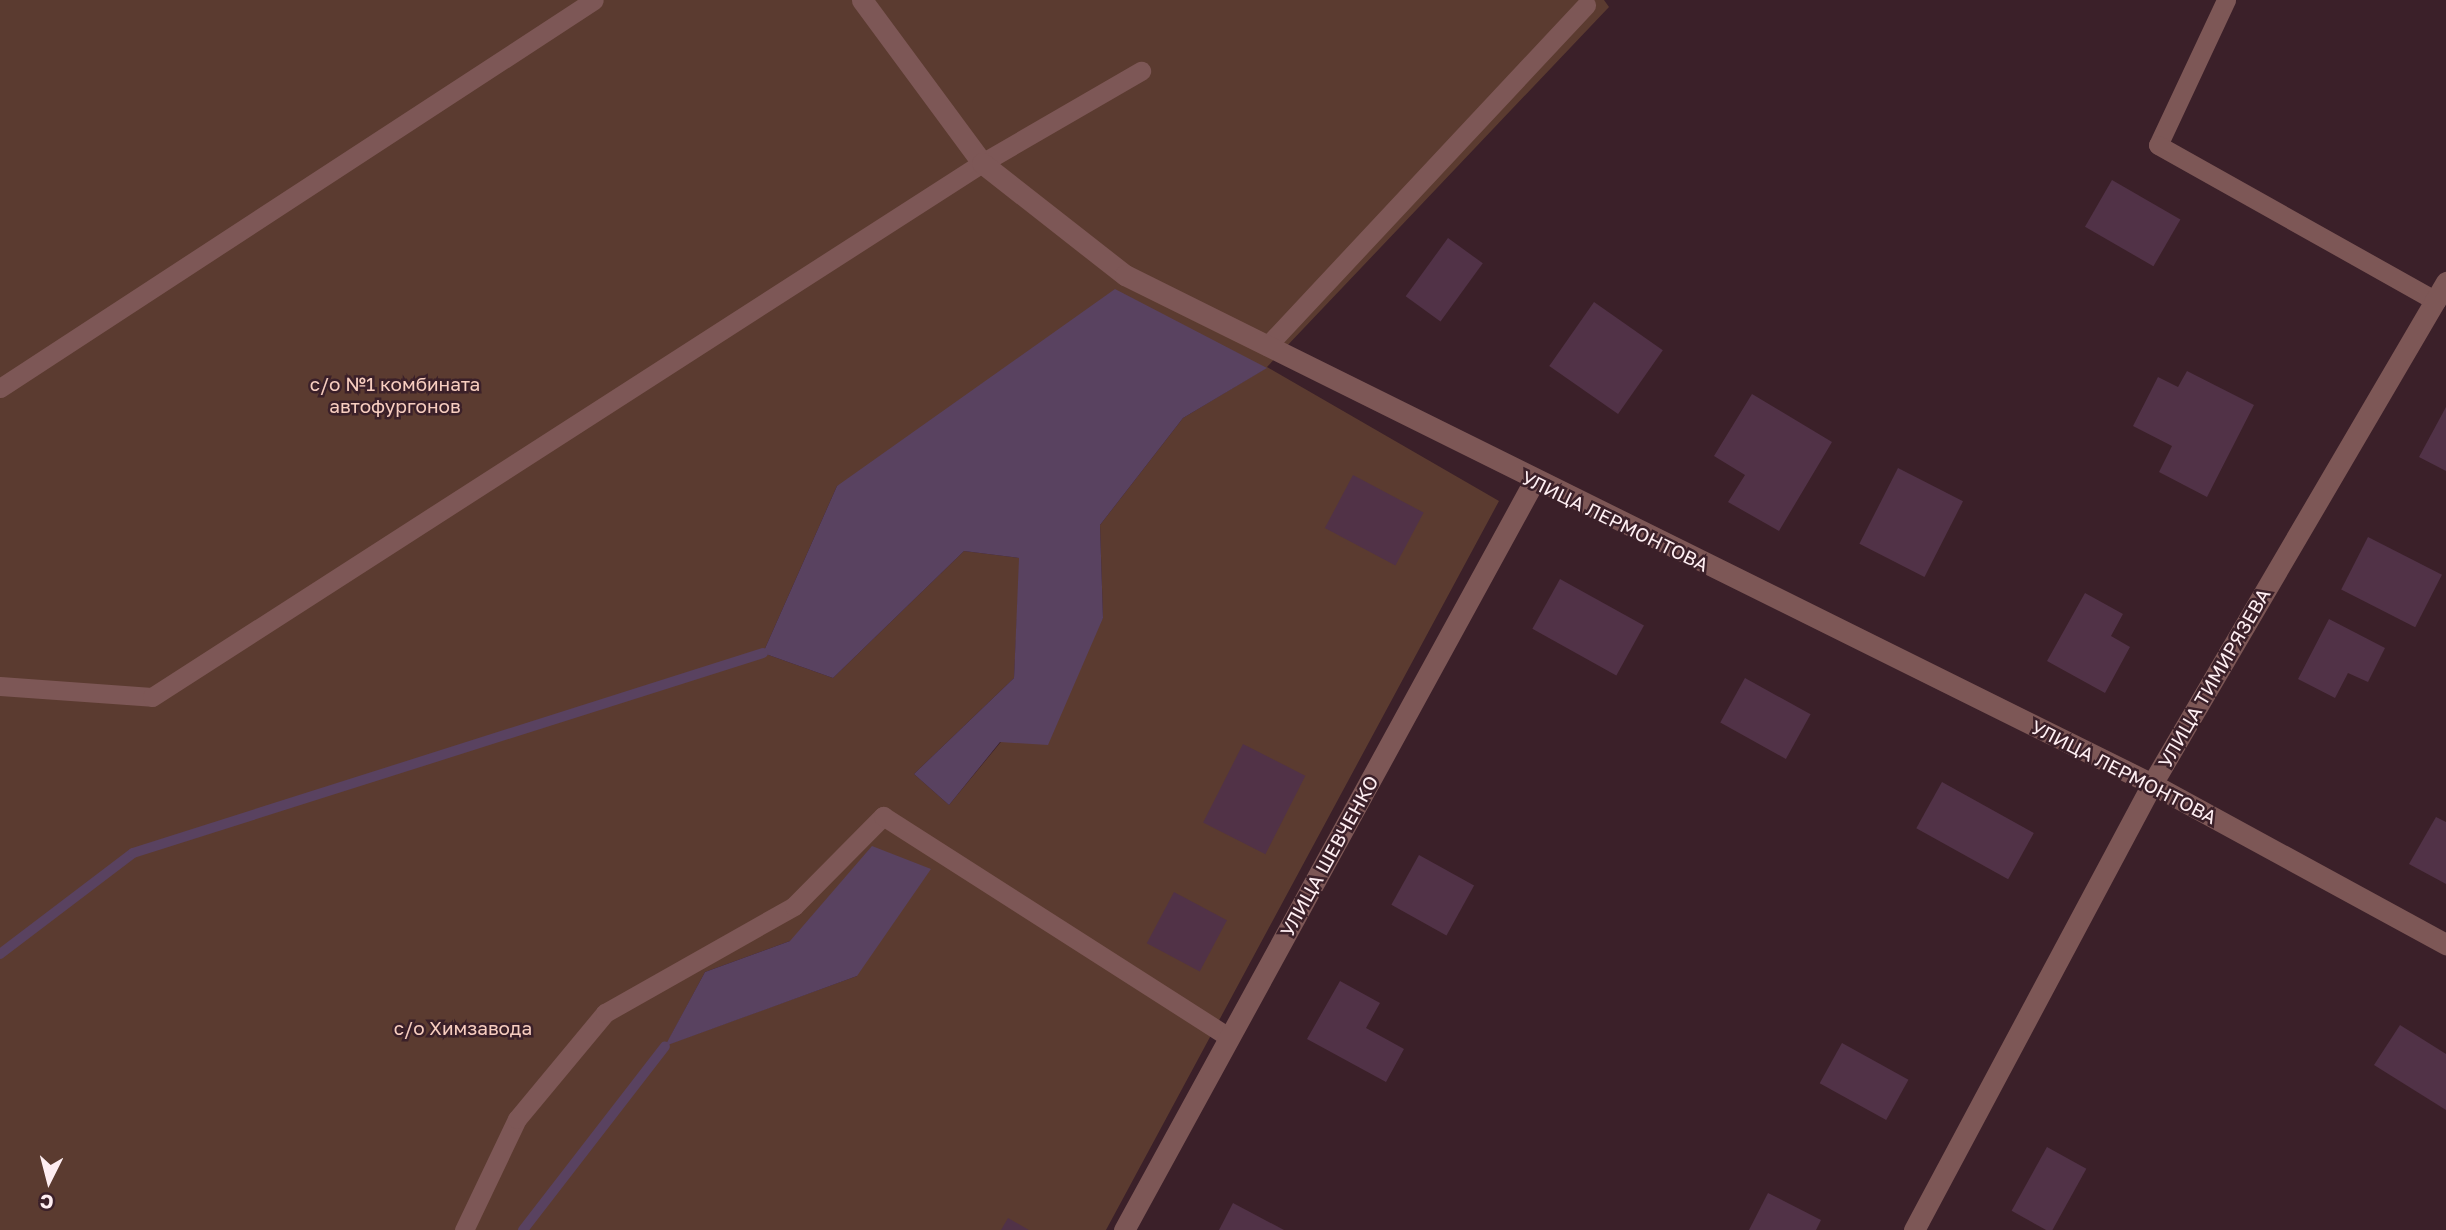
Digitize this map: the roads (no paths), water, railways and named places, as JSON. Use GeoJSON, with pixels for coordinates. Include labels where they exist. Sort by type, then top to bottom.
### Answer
{"type":"FeatureCollection","features":[{"type":"Feature","properties":{"kind":"street","name":"УЛИЦА ЛЕРМОНТОВА"},"geometry":{"type":"LineString","coordinates":[[862,0],[982,163],[1125,275],[1534,481],[2152,784],[2446,944]]}},
{"type":"Feature","properties":{"kind":"street","name":"УЛИЦА ТИМИРЯЗЕВА"},"geometry":{"type":"LineString","coordinates":[[1914,1230],[2152,784],[2446,282]]}},
{"type":"Feature","properties":{"kind":"street","name":"УЛИЦА ШЕВЧЕНКО"},"geometry":{"type":"LineString","coordinates":[[1124,1230],[1534,481]]}},
{"type":"Feature","properties":{"kind":"lane"},"geometry":{"type":"LineString","coordinates":[[0,388],[594,0]]}},
{"type":"Feature","properties":{"kind":"lane"},"geometry":{"type":"LineString","coordinates":[[2226,0],[2158,145],[2436,301]]}},
{"type":"Feature","properties":{"kind":"lane"},"geometry":{"type":"LineString","coordinates":[[1267,346],[1586,5]]}},
{"type":"Feature","properties":{"kind":"lane"},"geometry":{"type":"LineString","coordinates":[[0,687],[152,697],[982,163],[1141,71]]}},
{"type":"Feature","properties":{"kind":"lane"},"geometry":{"type":"LineString","coordinates":[[464,1230],[517,1119],[605,1013],[794,906],[883,816],[1229,1037]]}},
{"type":"Feature","properties":{"kind":"waterway"},"geometry":{"type":"LineString","coordinates":[[0,954],[133,853],[763,653]]}},
{"type":"Feature","properties":{"kind":"waterway"},"geometry":{"type":"LineString","coordinates":[[523,1230],[665,1046]]}},
{"type":"Feature","properties":{"kind":"park label","name":"с/о №1 комбината автофургонов"},"geometry":{"type":"Point","coordinates":[395,395]}},
{"type":"Feature","properties":{"kind":"park label","name":"с/о Химзавода"},"geometry":{"type":"Point","coordinates":[463,1028]}}]}
